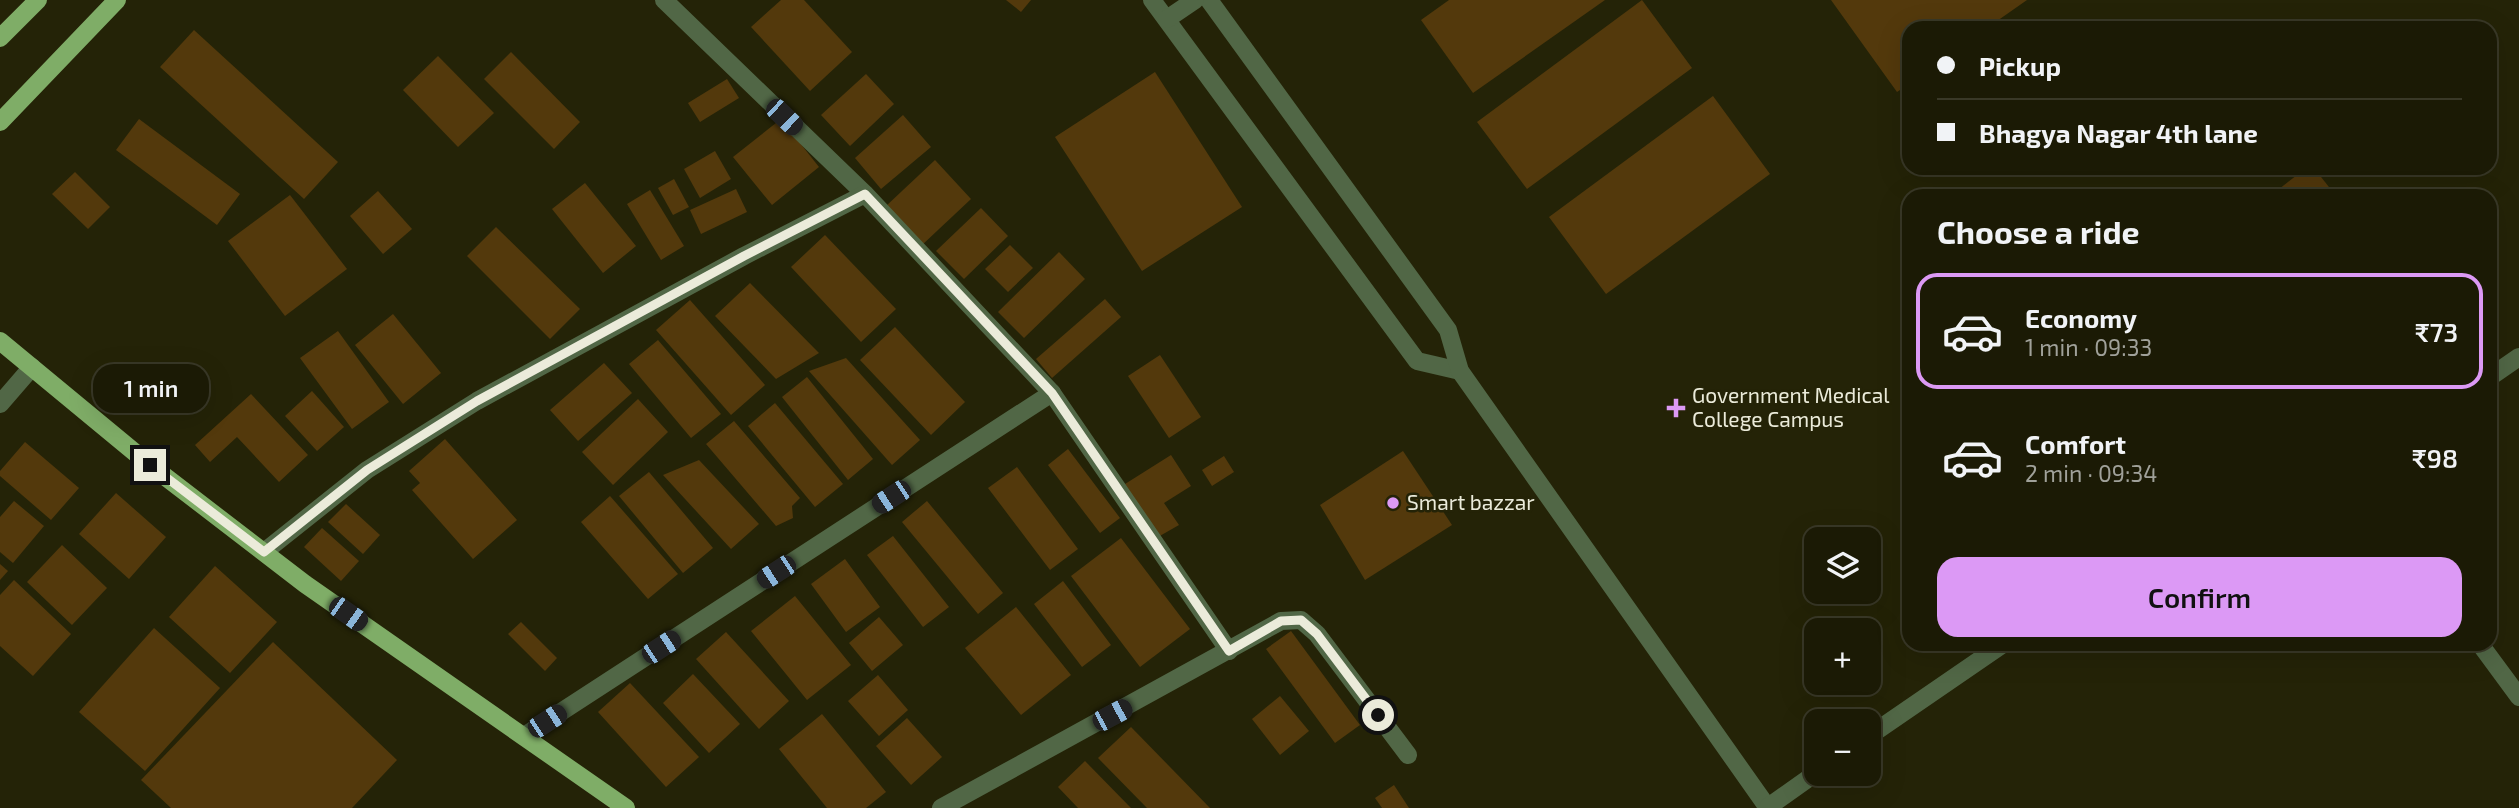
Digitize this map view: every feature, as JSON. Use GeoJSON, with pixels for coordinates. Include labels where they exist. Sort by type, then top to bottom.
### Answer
{"type":"FeatureCollection","features":[{"type":"Feature","properties":{"kind":"main road"},"geometry":{"type":"LineString","coordinates":[[0,38],[38,0]]}},
{"type":"Feature","properties":{"kind":"main road"},"geometry":{"type":"LineString","coordinates":[[0,122],[117,0]]}},
{"type":"Feature","properties":{"kind":"main road"},"geometry":{"type":"LineString","coordinates":[[0,341],[150,465],[305,584],[626,808]]}},
{"type":"Feature","properties":{"kind":"street"},"geometry":{"type":"LineString","coordinates":[[664,0],[865,194],[1052,393],[1229,651]]}},
{"type":"Feature","properties":{"kind":"street"},"geometry":{"type":"LineString","coordinates":[[1153,0],[1417,361],[1460,371]]}},
{"type":"Feature","properties":{"kind":"street"},"geometry":{"type":"LineString","coordinates":[[1167,19],[1195,0]]}},
{"type":"Feature","properties":{"kind":"street"},"geometry":{"type":"LineString","coordinates":[[1209,0],[1448,330],[1460,371],[1768,808],[1804,782]]}},
{"type":"Feature","properties":{"kind":"street"},"geometry":{"type":"LineString","coordinates":[[264,552],[367,470],[477,401],[865,194]]}},
{"type":"Feature","properties":{"kind":"street"},"geometry":{"type":"LineString","coordinates":[[2497,372],[2519,356]]}},
{"type":"Feature","properties":{"kind":"street"},"geometry":{"type":"LineString","coordinates":[[0,404],[33,367]]}},
{"type":"Feature","properties":{"kind":"street"},"geometry":{"type":"LineString","coordinates":[[524,736],[1052,393]]}},
{"type":"Feature","properties":{"kind":"street"},"geometry":{"type":"LineString","coordinates":[[941,808],[1281,621],[1301,620],[1317,634],[1408,755]]}},
{"type":"Feature","properties":{"kind":"street"},"geometry":{"type":"LineString","coordinates":[[1881,728],[1993,651]]}},
{"type":"Feature","properties":{"kind":"street"},"geometry":{"type":"LineString","coordinates":[[2485,651],[2519,697]]}},
{"type":"Feature","properties":{"kind":"building"},"geometry":{"type":"Polygon","coordinates":[[[781,0],[804,0],[852,52],[810,91],[751,27],[781,0]]]}},
{"type":"Feature","properties":{"kind":"building"},"geometry":{"type":"Polygon","coordinates":[[[1006,0],[1031,0],[1021,12],[1006,0]]]}},
{"type":"Feature","properties":{"kind":"building"},"geometry":{"type":"Polygon","coordinates":[[[1449,0],[1605,0],[1473,93],[1421,20],[1449,0]]]}},
{"type":"Feature","properties":{"kind":"building"},"geometry":{"type":"Polygon","coordinates":[[[1642,0],[1692,68],[1527,189],[1477,122],[1642,0]]]}},
{"type":"Feature","properties":{"kind":"building"},"geometry":{"type":"Polygon","coordinates":[[[1831,0],[2027,0],[1997,21],[1902,21],[1902,89],[1897,92],[1831,0]]]}},
{"type":"Feature","properties":{"kind":"building"},"geometry":{"type":"Polygon","coordinates":[[[194,30],[338,162],[304,199],[160,67],[194,30]]]}},
{"type":"Feature","properties":{"kind":"building"},"geometry":{"type":"Polygon","coordinates":[[[511,52],[580,122],[554,149],[484,79],[511,52]]]}},
{"type":"Feature","properties":{"kind":"building"},"geometry":{"type":"Polygon","coordinates":[[[438,56],[494,113],[458,147],[403,90],[438,56]]]}},
{"type":"Feature","properties":{"kind":"building"},"geometry":{"type":"Polygon","coordinates":[[[1155,72],[1242,207],[1142,271],[1055,137],[1155,72]]]}},
{"type":"Feature","properties":{"kind":"building"},"geometry":{"type":"Polygon","coordinates":[[[866,74],[894,104],[850,146],[821,115],[866,74]]]}},
{"type":"Feature","properties":{"kind":"building"},"geometry":{"type":"Polygon","coordinates":[[[727,79],[739,98],[700,122],[688,103],[727,79]]]}},
{"type":"Feature","properties":{"kind":"building"},"geometry":{"type":"Polygon","coordinates":[[[1713,96],[1770,174],[1606,294],[1549,217],[1713,96]]]}},
{"type":"Feature","properties":{"kind":"building"},"geometry":{"type":"Polygon","coordinates":[[[903,115],[931,147],[881,189],[855,158],[903,115]]]}},
{"type":"Feature","properties":{"kind":"building"},"geometry":{"type":"Polygon","coordinates":[[[139,119],[240,194],[217,225],[116,150],[139,119]]]}},
{"type":"Feature","properties":{"kind":"building"},"geometry":{"type":"Polygon","coordinates":[[[781,119],[819,167],[772,205],[733,157],[781,119]]]}},
{"type":"Feature","properties":{"kind":"building"},"geometry":{"type":"Polygon","coordinates":[[[715,151],[731,179],[700,198],[684,169],[715,151]]]}},
{"type":"Feature","properties":{"kind":"building"},"geometry":{"type":"Polygon","coordinates":[[[935,160],[971,199],[921,246],[885,207],[935,160]]]}},
{"type":"Feature","properties":{"kind":"building"},"geometry":{"type":"Polygon","coordinates":[[[75,172],[110,207],[88,229],[52,194],[75,172]]]}},
{"type":"Feature","properties":{"kind":"building"},"geometry":{"type":"Polygon","coordinates":[[[2297,175],[2320,175],[2330,189],[2279,189],[2297,175]]]}},
{"type":"Feature","properties":{"kind":"building"},"geometry":{"type":"Polygon","coordinates":[[[674,179],[689,207],[673,215],[658,188],[674,179]]]}},
{"type":"Feature","properties":{"kind":"building"},"geometry":{"type":"Polygon","coordinates":[[[585,183],[636,246],[603,273],[552,209],[585,183]]]}},
{"type":"Feature","properties":{"kind":"building"},"geometry":{"type":"Polygon","coordinates":[[[736,189],[747,212],[701,234],[690,210],[736,189]]]}},
{"type":"Feature","properties":{"kind":"building"},"geometry":{"type":"Polygon","coordinates":[[[650,190],[684,246],[661,260],[627,204],[650,190]]]}},
{"type":"Feature","properties":{"kind":"building"},"geometry":{"type":"Polygon","coordinates":[[[378,191],[412,229],[383,254],[350,216],[378,191]]]}},
{"type":"Feature","properties":{"kind":"building"},"geometry":{"type":"Polygon","coordinates":[[[290,195],[347,269],[285,316],[228,241],[290,195]]]}},
{"type":"Feature","properties":{"kind":"building"},"geometry":{"type":"Polygon","coordinates":[[[981,208],[1008,236],[964,279],[936,251],[981,208]]]}},
{"type":"Feature","properties":{"kind":"building"},"geometry":{"type":"Polygon","coordinates":[[[496,227],[580,309],[550,339],[467,256],[496,227]]]}},
{"type":"Feature","properties":{"kind":"building"},"geometry":{"type":"Polygon","coordinates":[[[825,235],[896,309],[861,342],[791,267],[825,235]]]}},
{"type":"Feature","properties":{"kind":"building"},"geometry":{"type":"Polygon","coordinates":[[[1010,245],[1033,268],[1008,292],[985,269],[1010,245]]]}},
{"type":"Feature","properties":{"kind":"building"},"geometry":{"type":"Polygon","coordinates":[[[1059,252],[1085,279],[1024,338],[998,312],[1059,252]]]}},
{"type":"Feature","properties":{"kind":"building"},"geometry":{"type":"Polygon","coordinates":[[[750,283],[819,353],[776,379],[715,316],[750,283]]]}},
{"type":"Feature","properties":{"kind":"building"},"geometry":{"type":"Polygon","coordinates":[[[1105,299],[1121,317],[1052,378],[1036,359],[1105,299]]]}},
{"type":"Feature","properties":{"kind":"building"},"geometry":{"type":"Polygon","coordinates":[[[690,300],[765,385],[731,415],[656,330],[690,300]]]}},
{"type":"Feature","properties":{"kind":"building"},"geometry":{"type":"Polygon","coordinates":[[[393,314],[441,373],[403,404],[355,345],[393,314]]]}},
{"type":"Feature","properties":{"kind":"building"},"geometry":{"type":"Polygon","coordinates":[[[895,327],[965,402],[931,435],[860,360],[895,327]]]}},
{"type":"Feature","properties":{"kind":"building"},"geometry":{"type":"Polygon","coordinates":[[[338,331],[389,402],[352,429],[300,358],[338,331]]]}},
{"type":"Feature","properties":{"kind":"building"},"geometry":{"type":"Polygon","coordinates":[[[658,340],[721,414],[691,438],[629,364],[658,340]]]}},
{"type":"Feature","properties":{"kind":"building"},"geometry":{"type":"Polygon","coordinates":[[[1160,355],[1201,417],[1169,438],[1128,376],[1160,355]]]}},
{"type":"Feature","properties":{"kind":"building"},"geometry":{"type":"Polygon","coordinates":[[[846,358],[920,440],[892,465],[809,371],[846,358]]]}},
{"type":"Feature","properties":{"kind":"building"},"geometry":{"type":"Polygon","coordinates":[[[604,363],[632,393],[578,441],[550,410],[604,363]]]}},
{"type":"Feature","properties":{"kind":"building"},"geometry":{"type":"Polygon","coordinates":[[[807,377],[873,459],[848,480],[782,397],[807,377]]]}},
{"type":"Feature","properties":{"kind":"building"},"geometry":{"type":"Polygon","coordinates":[[[312,391],[344,427],[317,451],[285,416],[312,391]]]}},
{"type":"Feature","properties":{"kind":"building"},"geometry":{"type":"Polygon","coordinates":[[[251,394],[308,455],[279,482],[237,437],[210,462],[195,445],[251,394]]]}},
{"type":"Feature","properties":{"kind":"building"},"geometry":{"type":"Polygon","coordinates":[[[638,399],[668,432],[613,485],[582,452],[638,399]]]}},
{"type":"Feature","properties":{"kind":"building"},"geometry":{"type":"Polygon","coordinates":[[[775,403],[843,484],[815,507],[748,426],[775,403]]]}},
{"type":"Feature","properties":{"kind":"building"},"geometry":{"type":"Polygon","coordinates":[[[734,421],[800,498],[792,506],[793,518],[776,526],[706,444],[734,421]]]}},
{"type":"Feature","properties":{"kind":"building"},"geometry":{"type":"Polygon","coordinates":[[[445,439],[517,520],[473,559],[412,490],[420,483],[409,471],[445,439]]]}},
{"type":"Feature","properties":{"kind":"building"},"geometry":{"type":"Polygon","coordinates":[[[25,442],[79,488],[51,520],[0,476],[0,471],[25,442]]]}},
{"type":"Feature","properties":{"kind":"building"},"geometry":{"type":"Polygon","coordinates":[[[1068,449],[1120,518],[1100,533],[1048,465],[1068,449]]]}},
{"type":"Feature","properties":{"kind":"building"},"geometry":{"type":"Polygon","coordinates":[[[1403,451],[1452,525],[1365,580],[1320,505],[1403,451]]]}},
{"type":"Feature","properties":{"kind":"building"},"geometry":{"type":"Polygon","coordinates":[[[1171,455],[1191,486],[1164,503],[1179,525],[1158,537],[1125,484],[1171,455]]]}},
{"type":"Feature","properties":{"kind":"building"},"geometry":{"type":"Polygon","coordinates":[[[1224,456],[1234,472],[1212,486],[1202,470],[1224,456]]]}},
{"type":"Feature","properties":{"kind":"building"},"geometry":{"type":"Polygon","coordinates":[[[699,460],[759,524],[731,549],[663,475],[699,460]]]}},
{"type":"Feature","properties":{"kind":"building"},"geometry":{"type":"Polygon","coordinates":[[[1017,467],[1078,549],[1050,570],[988,488],[1017,467]]]}},
{"type":"Feature","properties":{"kind":"building"},"geometry":{"type":"Polygon","coordinates":[[[649,472],[713,548],[683,573],[619,496],[649,472]]]}},
{"type":"Feature","properties":{"kind":"building"},"geometry":{"type":"Polygon","coordinates":[[[116,493],[166,537],[129,579],[79,534],[116,493]]]}},
{"type":"Feature","properties":{"kind":"building"},"geometry":{"type":"Polygon","coordinates":[[[610,496],[678,574],[648,599],[581,522],[610,496]]]}},
{"type":"Feature","properties":{"kind":"building"},"geometry":{"type":"Polygon","coordinates":[[[14,501],[44,526],[13,563],[0,552],[0,517],[14,501]]]}},
{"type":"Feature","properties":{"kind":"building"},"geometry":{"type":"Polygon","coordinates":[[[927,501],[1003,593],[978,614],[902,522],[927,501]]]}},
{"type":"Feature","properties":{"kind":"building"},"geometry":{"type":"Polygon","coordinates":[[[346,504],[380,535],[363,554],[328,522],[346,504]]]}},
{"type":"Feature","properties":{"kind":"building"},"geometry":{"type":"Polygon","coordinates":[[[322,528],[359,561],[341,581],[304,547],[322,528]]]}},
{"type":"Feature","properties":{"kind":"building"},"geometry":{"type":"Polygon","coordinates":[[[893,536],[949,607],[923,627],[867,555],[893,536]]]}},
{"type":"Feature","properties":{"kind":"building"},"geometry":{"type":"Polygon","coordinates":[[[1121,538],[1190,629],[1140,667],[1071,576],[1121,538]]]}},
{"type":"Feature","properties":{"kind":"building"},"geometry":{"type":"Polygon","coordinates":[[[62,545],[107,588],[72,625],[27,582],[62,545]]]}},
{"type":"Feature","properties":{"kind":"building"},"geometry":{"type":"Polygon","coordinates":[[[845,559],[880,607],[846,632],[811,584],[845,559]]]}},
{"type":"Feature","properties":{"kind":"building"},"geometry":{"type":"Polygon","coordinates":[[[0,564],[8,571],[0,580],[0,564]]]}},
{"type":"Feature","properties":{"kind":"building"},"geometry":{"type":"Polygon","coordinates":[[[215,566],[277,622],[230,673],[169,617],[215,566]]]}},
{"type":"Feature","properties":{"kind":"building"},"geometry":{"type":"Polygon","coordinates":[[[14,580],[71,634],[33,676],[0,646],[0,595],[14,580]]]}},
{"type":"Feature","properties":{"kind":"building"},"geometry":{"type":"Polygon","coordinates":[[[1063,581],[1111,645],[1082,667],[1034,604],[1063,581]]]}},
{"type":"Feature","properties":{"kind":"building"},"geometry":{"type":"Polygon","coordinates":[[[795,596],[851,665],[807,700],[751,631],[795,596]]]}},
{"type":"Feature","properties":{"kind":"building"},"geometry":{"type":"Polygon","coordinates":[[[1016,607],[1071,675],[1021,715],[965,648],[1016,607]]]}},
{"type":"Feature","properties":{"kind":"building"},"geometry":{"type":"Polygon","coordinates":[[[879,617],[903,645],[872,671],[849,643],[879,617]]]}},
{"type":"Feature","properties":{"kind":"building"},"geometry":{"type":"Polygon","coordinates":[[[521,622],[557,658],[545,671],[508,634],[521,622]]]}},
{"type":"Feature","properties":{"kind":"building"},"geometry":{"type":"Polygon","coordinates":[[[154,628],[220,688],[145,771],[79,712],[154,628]]]}},
{"type":"Feature","properties":{"kind":"building"},"geometry":{"type":"Polygon","coordinates":[[[1291,631],[1360,725],[1335,743],[1266,649],[1291,631]]]}},
{"type":"Feature","properties":{"kind":"building"},"geometry":{"type":"Polygon","coordinates":[[[726,632],[789,701],[759,729],[696,659],[726,632]]]}},
{"type":"Feature","properties":{"kind":"building"},"geometry":{"type":"Polygon","coordinates":[[[273,642],[397,760],[352,808],[171,808],[141,780],[273,642]]]}},
{"type":"Feature","properties":{"kind":"building"},"geometry":{"type":"Polygon","coordinates":[[[693,674],[740,724],[709,753],[663,703],[693,674]]]}},
{"type":"Feature","properties":{"kind":"building"},"geometry":{"type":"Polygon","coordinates":[[[878,675],[908,710],[879,736],[848,701],[878,675]]]}},
{"type":"Feature","properties":{"kind":"building"},"geometry":{"type":"Polygon","coordinates":[[[630,683],[699,757],[666,787],[598,712],[630,683]]]}},
{"type":"Feature","properties":{"kind":"building"},"geometry":{"type":"Polygon","coordinates":[[[1280,696],[1309,731],[1280,755],[1252,719],[1280,696]]]}},
{"type":"Feature","properties":{"kind":"building"},"geometry":{"type":"Polygon","coordinates":[[[822,714],[886,792],[866,808],[827,808],[779,749],[822,714]]]}},
{"type":"Feature","properties":{"kind":"building"},"geometry":{"type":"Polygon","coordinates":[[[907,718],[942,757],[911,785],[876,746],[907,718]]]}},
{"type":"Feature","properties":{"kind":"building"},"geometry":{"type":"Polygon","coordinates":[[[1131,727],[1210,808],[1147,808],[1098,758],[1131,727]]]}},
{"type":"Feature","properties":{"kind":"building"},"geometry":{"type":"Polygon","coordinates":[[[1085,761],[1131,808],[1078,808],[1058,787],[1085,761]]]}},
{"type":"Feature","properties":{"kind":"building"},"geometry":{"type":"Polygon","coordinates":[[[1394,785],[1409,808],[1382,808],[1375,798],[1394,785]]]}},
{"type":"Feature","properties":{"kind":"place","name":"Government Medical College Campus"},"geometry":{"type":"Point","coordinates":[1676,408]}},
{"type":"Feature","properties":{"kind":"place","name":"Smart bazzar"},"geometry":{"type":"Point","coordinates":[1393,503]}},
{"type":"Feature","properties":{"kind":"route"},"geometry":{"type":"LineString","coordinates":[[150,465],[264,552],[367,470],[477,401],[744,256],[865,194],[1052,393],[1229,651],[1281,621],[1301,620],[1317,634],[1378,715]]}}]}
